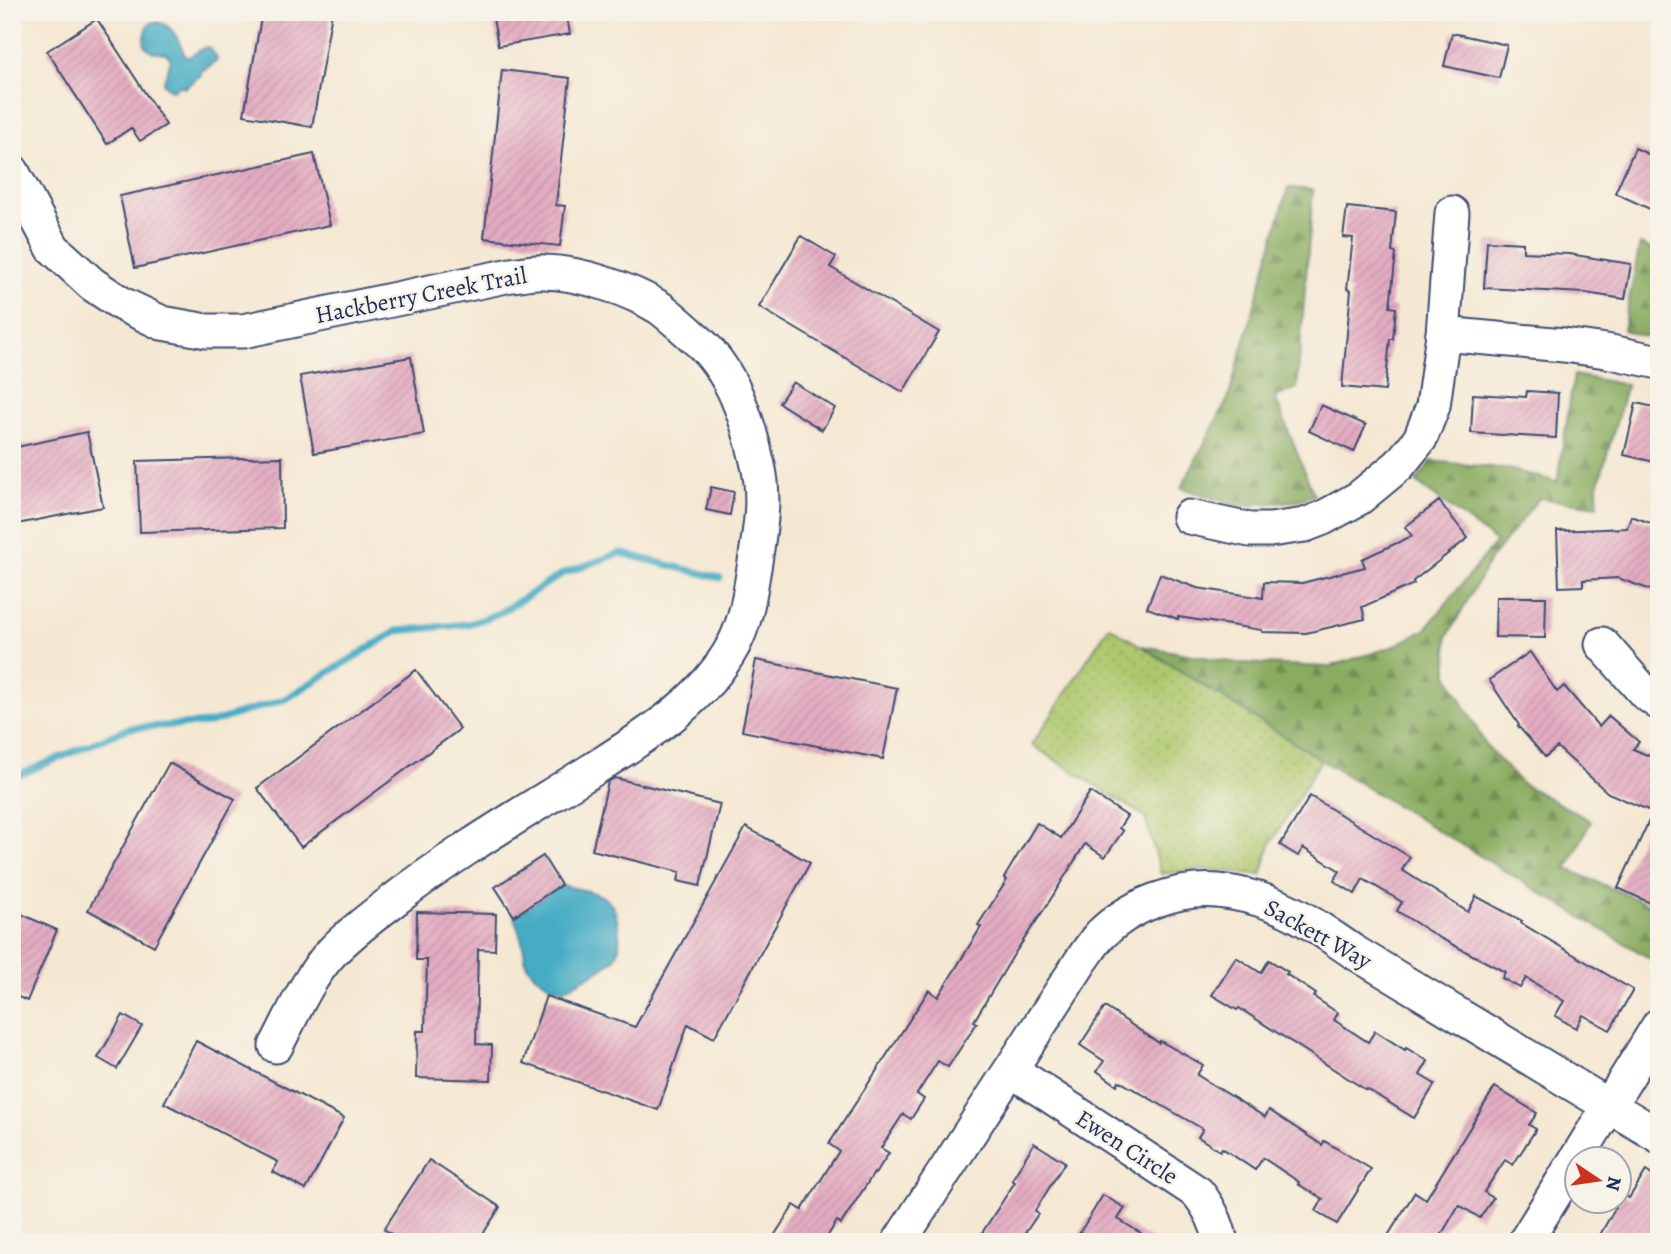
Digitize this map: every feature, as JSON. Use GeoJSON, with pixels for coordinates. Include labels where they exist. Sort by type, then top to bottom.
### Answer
{"type":"FeatureCollection","features":[{"type":"Feature","properties":{"kind":"street","name":"Hackberry Creek Trail"},"geometry":{"type":"LineString","coordinates":[[12,171],[53,248],[92,284],[122,304],[162,323],[207,331],[243,331],[511,275],[544,271],[574,275],[632,294],[660,309],[708,351],[735,390],[754,447],[762,480],[762,517],[746,612],[733,645],[714,675],[688,703],[653,731],[429,873],[377,913],[333,951],[312,977],[276,1046]]}},
{"type":"Feature","properties":{"kind":"street"},"geometry":{"type":"LineString","coordinates":[[1189,517],[1250,530],[1305,525],[1344,508],[1399,466],[1420,439],[1433,406],[1443,334],[1452,213]]}},
{"type":"Feature","properties":{"kind":"street"},"geometry":{"type":"LineString","coordinates":[[1443,334],[1564,345],[1659,362]]}},
{"type":"Feature","properties":{"kind":"street"},"geometry":{"type":"LineString","coordinates":[[1602,644],[1645,693],[1659,703]]}},
{"type":"Feature","properties":{"kind":"street","name":"Sackett Way"},"geometry":{"type":"LineString","coordinates":[[899,1242],[1081,961],[1100,936],[1119,919],[1139,908],[1188,892],[1217,891],[1246,896],[1293,914],[1659,1136]]}},
{"type":"Feature","properties":{"kind":"street"},"geometry":{"type":"LineString","coordinates":[[1525,1242],[1659,1025]]}},
{"type":"Feature","properties":{"kind":"street","name":"Ewen Circle"},"geometry":{"type":"LineString","coordinates":[[1011,1070],[1198,1193],[1211,1209],[1221,1242]]}},
{"type":"Feature","properties":{"kind":"green space"},"geometry":{"type":"Polygon","coordinates":[[[1288,188],[1313,190],[1297,388],[1275,397],[1314,495],[1295,501],[1237,506],[1181,488],[1228,399],[1288,188]]]}},
{"type":"Feature","properties":{"kind":"green space"},"geometry":{"type":"Polygon","coordinates":[[[1640,244],[1659,253],[1659,341],[1623,330],[1640,244]]]}},
{"type":"Feature","properties":{"kind":"green space"},"geometry":{"type":"Polygon","coordinates":[[[1574,375],[1627,385],[1597,489],[1598,506],[1539,498],[1490,560],[1447,637],[1448,675],[1486,746],[1522,784],[1591,821],[1567,869],[1659,909],[1659,964],[1321,760],[1142,646],[1237,663],[1328,667],[1392,647],[1425,630],[1496,542],[1416,482],[1431,461],[1509,469],[1557,482],[1574,375]]]}},
{"type":"Feature","properties":{"kind":"green space"},"geometry":{"type":"Polygon","coordinates":[[[1109,626],[1321,760],[1270,845],[1261,875],[1201,869],[1161,874],[1145,817],[1032,745],[1109,626]]]}},
{"type":"Feature","properties":{"kind":"water"},"geometry":{"type":"Polygon","coordinates":[[[153,22],[170,28],[185,56],[189,57],[205,47],[210,48],[217,58],[216,62],[200,72],[201,75],[184,88],[182,85],[169,89],[163,83],[171,60],[166,53],[153,52],[145,46],[148,25],[153,22]]]}},
{"type":"Feature","properties":{"kind":"water"},"geometry":{"type":"Polygon","coordinates":[[[561,885],[593,893],[608,901],[617,918],[620,938],[618,952],[611,962],[563,990],[551,986],[535,975],[526,964],[514,916],[561,885]]]}},
{"type":"Feature","properties":{"kind":"building"},"geometry":{"type":"Polygon","coordinates":[[[262,12],[332,12],[312,127],[244,115],[262,12]]]}},
{"type":"Feature","properties":{"kind":"building"},"geometry":{"type":"Polygon","coordinates":[[[492,12],[566,12],[570,34],[498,46],[492,12]]]}},
{"type":"Feature","properties":{"kind":"building"},"geometry":{"type":"Polygon","coordinates":[[[97,19],[166,125],[140,141],[131,128],[107,144],[47,51],[97,19]]]}},
{"type":"Feature","properties":{"kind":"building"},"geometry":{"type":"Polygon","coordinates":[[[1452,33],[1507,45],[1499,78],[1444,66],[1452,33]]]}},
{"type":"Feature","properties":{"kind":"building"},"geometry":{"type":"Polygon","coordinates":[[[502,70],[570,78],[556,205],[565,206],[560,246],[484,238],[502,70]]]}},
{"type":"Feature","properties":{"kind":"building"},"geometry":{"type":"Polygon","coordinates":[[[1635,148],[1659,159],[1659,196],[1652,210],[1615,193],[1635,148]]]}},
{"type":"Feature","properties":{"kind":"building"},"geometry":{"type":"Polygon","coordinates":[[[314,154],[330,225],[135,268],[120,196],[314,154]]]}},
{"type":"Feature","properties":{"kind":"building"},"geometry":{"type":"Polygon","coordinates":[[[1347,207],[1396,212],[1392,252],[1396,253],[1390,307],[1396,308],[1385,391],[1342,387],[1351,290],[1347,289],[1353,238],[1343,237],[1347,207]]]}},
{"type":"Feature","properties":{"kind":"building"},"geometry":{"type":"Polygon","coordinates":[[[801,236],[836,257],[830,267],[939,332],[903,392],[759,307],[801,236]]]}},
{"type":"Feature","properties":{"kind":"building"},"geometry":{"type":"Polygon","coordinates":[[[1487,241],[1523,243],[1523,252],[1569,254],[1631,264],[1625,299],[1585,293],[1484,288],[1487,241]]]}},
{"type":"Feature","properties":{"kind":"building"},"geometry":{"type":"Polygon","coordinates":[[[411,357],[424,434],[314,453],[300,376],[411,357]]]}},
{"type":"Feature","properties":{"kind":"building"},"geometry":{"type":"Polygon","coordinates":[[[793,382],[835,408],[822,430],[779,403],[793,382]]]}},
{"type":"Feature","properties":{"kind":"building"},"geometry":{"type":"Polygon","coordinates":[[[1527,391],[1558,393],[1556,438],[1471,433],[1473,394],[1526,397],[1527,391]]]}},
{"type":"Feature","properties":{"kind":"building"},"geometry":{"type":"Polygon","coordinates":[[[1636,403],[1659,408],[1659,463],[1624,455],[1636,403]]]}},
{"type":"Feature","properties":{"kind":"building"},"geometry":{"type":"Polygon","coordinates":[[[1321,405],[1366,425],[1354,452],[1309,431],[1321,405]]]}},
{"type":"Feature","properties":{"kind":"building"},"geometry":{"type":"Polygon","coordinates":[[[87,432],[103,507],[12,525],[12,448],[87,432]]]}},
{"type":"Feature","properties":{"kind":"building"},"geometry":{"type":"Polygon","coordinates":[[[282,457],[283,528],[140,532],[137,461],[282,457]]]}},
{"type":"Feature","properties":{"kind":"building"},"geometry":{"type":"Polygon","coordinates":[[[711,487],[734,492],[730,515],[706,510],[711,487]]]}},
{"type":"Feature","properties":{"kind":"building"},"geometry":{"type":"Polygon","coordinates":[[[1439,501],[1468,538],[1413,581],[1414,584],[1362,607],[1365,619],[1306,633],[1262,632],[1178,619],[1147,608],[1160,574],[1197,588],[1263,598],[1264,582],[1302,583],[1365,567],[1362,559],[1412,536],[1405,527],[1439,501]]]}},
{"type":"Feature","properties":{"kind":"building"},"geometry":{"type":"Polygon","coordinates":[[[1631,516],[1659,526],[1659,593],[1618,578],[1583,580],[1583,586],[1559,587],[1557,531],[1627,528],[1631,516]]]}},
{"type":"Feature","properties":{"kind":"building"},"geometry":{"type":"Polygon","coordinates":[[[1496,597],[1546,597],[1545,638],[1495,637],[1496,597]]]}},
{"type":"Feature","properties":{"kind":"building"},"geometry":{"type":"Polygon","coordinates":[[[1530,652],[1557,692],[1564,686],[1599,727],[1609,716],[1639,742],[1633,749],[1659,760],[1659,907],[1618,888],[1653,812],[1608,793],[1557,747],[1545,757],[1518,726],[1489,680],[1530,652]]]}},
{"type":"Feature","properties":{"kind":"building"},"geometry":{"type":"Polygon","coordinates":[[[756,660],[897,688],[883,759],[742,731],[756,660]]]}},
{"type":"Feature","properties":{"kind":"building"},"geometry":{"type":"Polygon","coordinates":[[[416,670],[460,729],[301,847],[257,788],[416,670]]]}},
{"type":"Feature","properties":{"kind":"building"},"geometry":{"type":"Polygon","coordinates":[[[169,763],[235,799],[154,946],[88,910],[169,763]]]}},
{"type":"Feature","properties":{"kind":"building"},"geometry":{"type":"Polygon","coordinates":[[[615,778],[720,804],[700,886],[678,881],[680,872],[592,850],[608,782],[615,778]]]}},
{"type":"Feature","properties":{"kind":"building"},"geometry":{"type":"Polygon","coordinates":[[[1090,792],[1127,816],[1119,828],[1123,831],[1105,857],[1085,844],[1013,956],[974,1021],[977,1023],[948,1067],[938,1061],[917,1094],[924,1099],[911,1119],[903,1114],[881,1148],[889,1153],[841,1224],[837,1221],[824,1242],[770,1242],[794,1205],[802,1210],[839,1151],[829,1144],[929,990],[938,997],[981,927],[978,925],[1007,880],[1004,878],[1037,823],[1061,838],[1090,792]]]}},
{"type":"Feature","properties":{"kind":"building"},"geometry":{"type":"Polygon","coordinates":[[[1310,796],[1410,857],[1402,870],[1468,912],[1476,896],[1522,921],[1521,923],[1633,990],[1610,1030],[1583,1015],[1576,1028],[1555,1016],[1564,1001],[1526,978],[1520,988],[1502,978],[1505,972],[1438,937],[1397,911],[1402,902],[1363,879],[1355,894],[1334,881],[1340,871],[1303,848],[1298,856],[1280,845],[1310,796]]]}},
{"type":"Feature","properties":{"kind":"building"},"geometry":{"type":"Polygon","coordinates":[[[746,827],[810,863],[714,1038],[688,1024],[658,1110],[523,1063],[546,996],[635,1027],[746,827]]]}},
{"type":"Feature","properties":{"kind":"building"},"geometry":{"type":"Polygon","coordinates":[[[543,856],[561,885],[514,916],[495,887],[543,856]]]}},
{"type":"Feature","properties":{"kind":"building"},"geometry":{"type":"Polygon","coordinates":[[[12,910],[57,930],[27,1001],[12,994],[12,910]]]}},
{"type":"Feature","properties":{"kind":"building"},"geometry":{"type":"Polygon","coordinates":[[[417,912],[496,914],[495,950],[478,949],[476,1044],[492,1045],[491,1080],[416,1078],[417,1031],[425,1031],[427,960],[416,960],[417,912]]]}},
{"type":"Feature","properties":{"kind":"building"},"geometry":{"type":"Polygon","coordinates":[[[1236,957],[1261,973],[1269,960],[1338,1013],[1334,1020],[1368,1042],[1375,1031],[1428,1061],[1420,1075],[1435,1084],[1414,1118],[1239,1008],[1237,1010],[1212,995],[1236,957]]]}},
{"type":"Feature","properties":{"kind":"building"},"geometry":{"type":"Polygon","coordinates":[[[1105,1007],[1159,1043],[1160,1041],[1203,1065],[1197,1075],[1265,1117],[1269,1110],[1322,1145],[1324,1141],[1371,1169],[1337,1224],[1316,1211],[1323,1199],[1263,1158],[1255,1170],[1222,1148],[1220,1151],[1198,1137],[1203,1129],[1119,1081],[1117,1085],[1097,1071],[1104,1061],[1080,1045],[1105,1007]]]}},
{"type":"Feature","properties":{"kind":"building"},"geometry":{"type":"Polygon","coordinates":[[[123,1015],[142,1026],[117,1069],[98,1058],[123,1015]]]}},
{"type":"Feature","properties":{"kind":"building"},"geometry":{"type":"Polygon","coordinates":[[[196,1041],[344,1118],[306,1190],[273,1172],[278,1162],[164,1103],[196,1041]]]}},
{"type":"Feature","properties":{"kind":"building"},"geometry":{"type":"Polygon","coordinates":[[[1495,1087],[1537,1113],[1529,1125],[1536,1129],[1513,1165],[1505,1160],[1484,1192],[1493,1198],[1480,1218],[1459,1205],[1437,1242],[1384,1242],[1415,1192],[1426,1199],[1495,1087]]]}},
{"type":"Feature","properties":{"kind":"building"},"geometry":{"type":"Polygon","coordinates":[[[1034,1143],[1065,1162],[1035,1211],[1038,1214],[1019,1242],[976,1242],[1015,1182],[1012,1180],[1034,1143]]]}},
{"type":"Feature","properties":{"kind":"building"},"geometry":{"type":"Polygon","coordinates":[[[429,1160],[500,1207],[478,1242],[403,1242],[384,1229],[429,1160]]]}},
{"type":"Feature","properties":{"kind":"building"},"geometry":{"type":"Polygon","coordinates":[[[1646,1171],[1659,1180],[1659,1235],[1655,1242],[1596,1242],[1611,1216],[1632,1216],[1632,1193],[1646,1171]]]}},
{"type":"Feature","properties":{"kind":"building"},"geometry":{"type":"Polygon","coordinates":[[[1103,1195],[1125,1208],[1118,1219],[1155,1242],[1074,1242],[1103,1195]]]}},
{"type":"Feature","properties":{"kind":"waterway"},"geometry":{"type":"LineString","coordinates":[[12,778],[129,728],[210,723],[285,699],[397,631],[468,624],[487,618],[562,574],[620,553],[720,578]]}}]}
